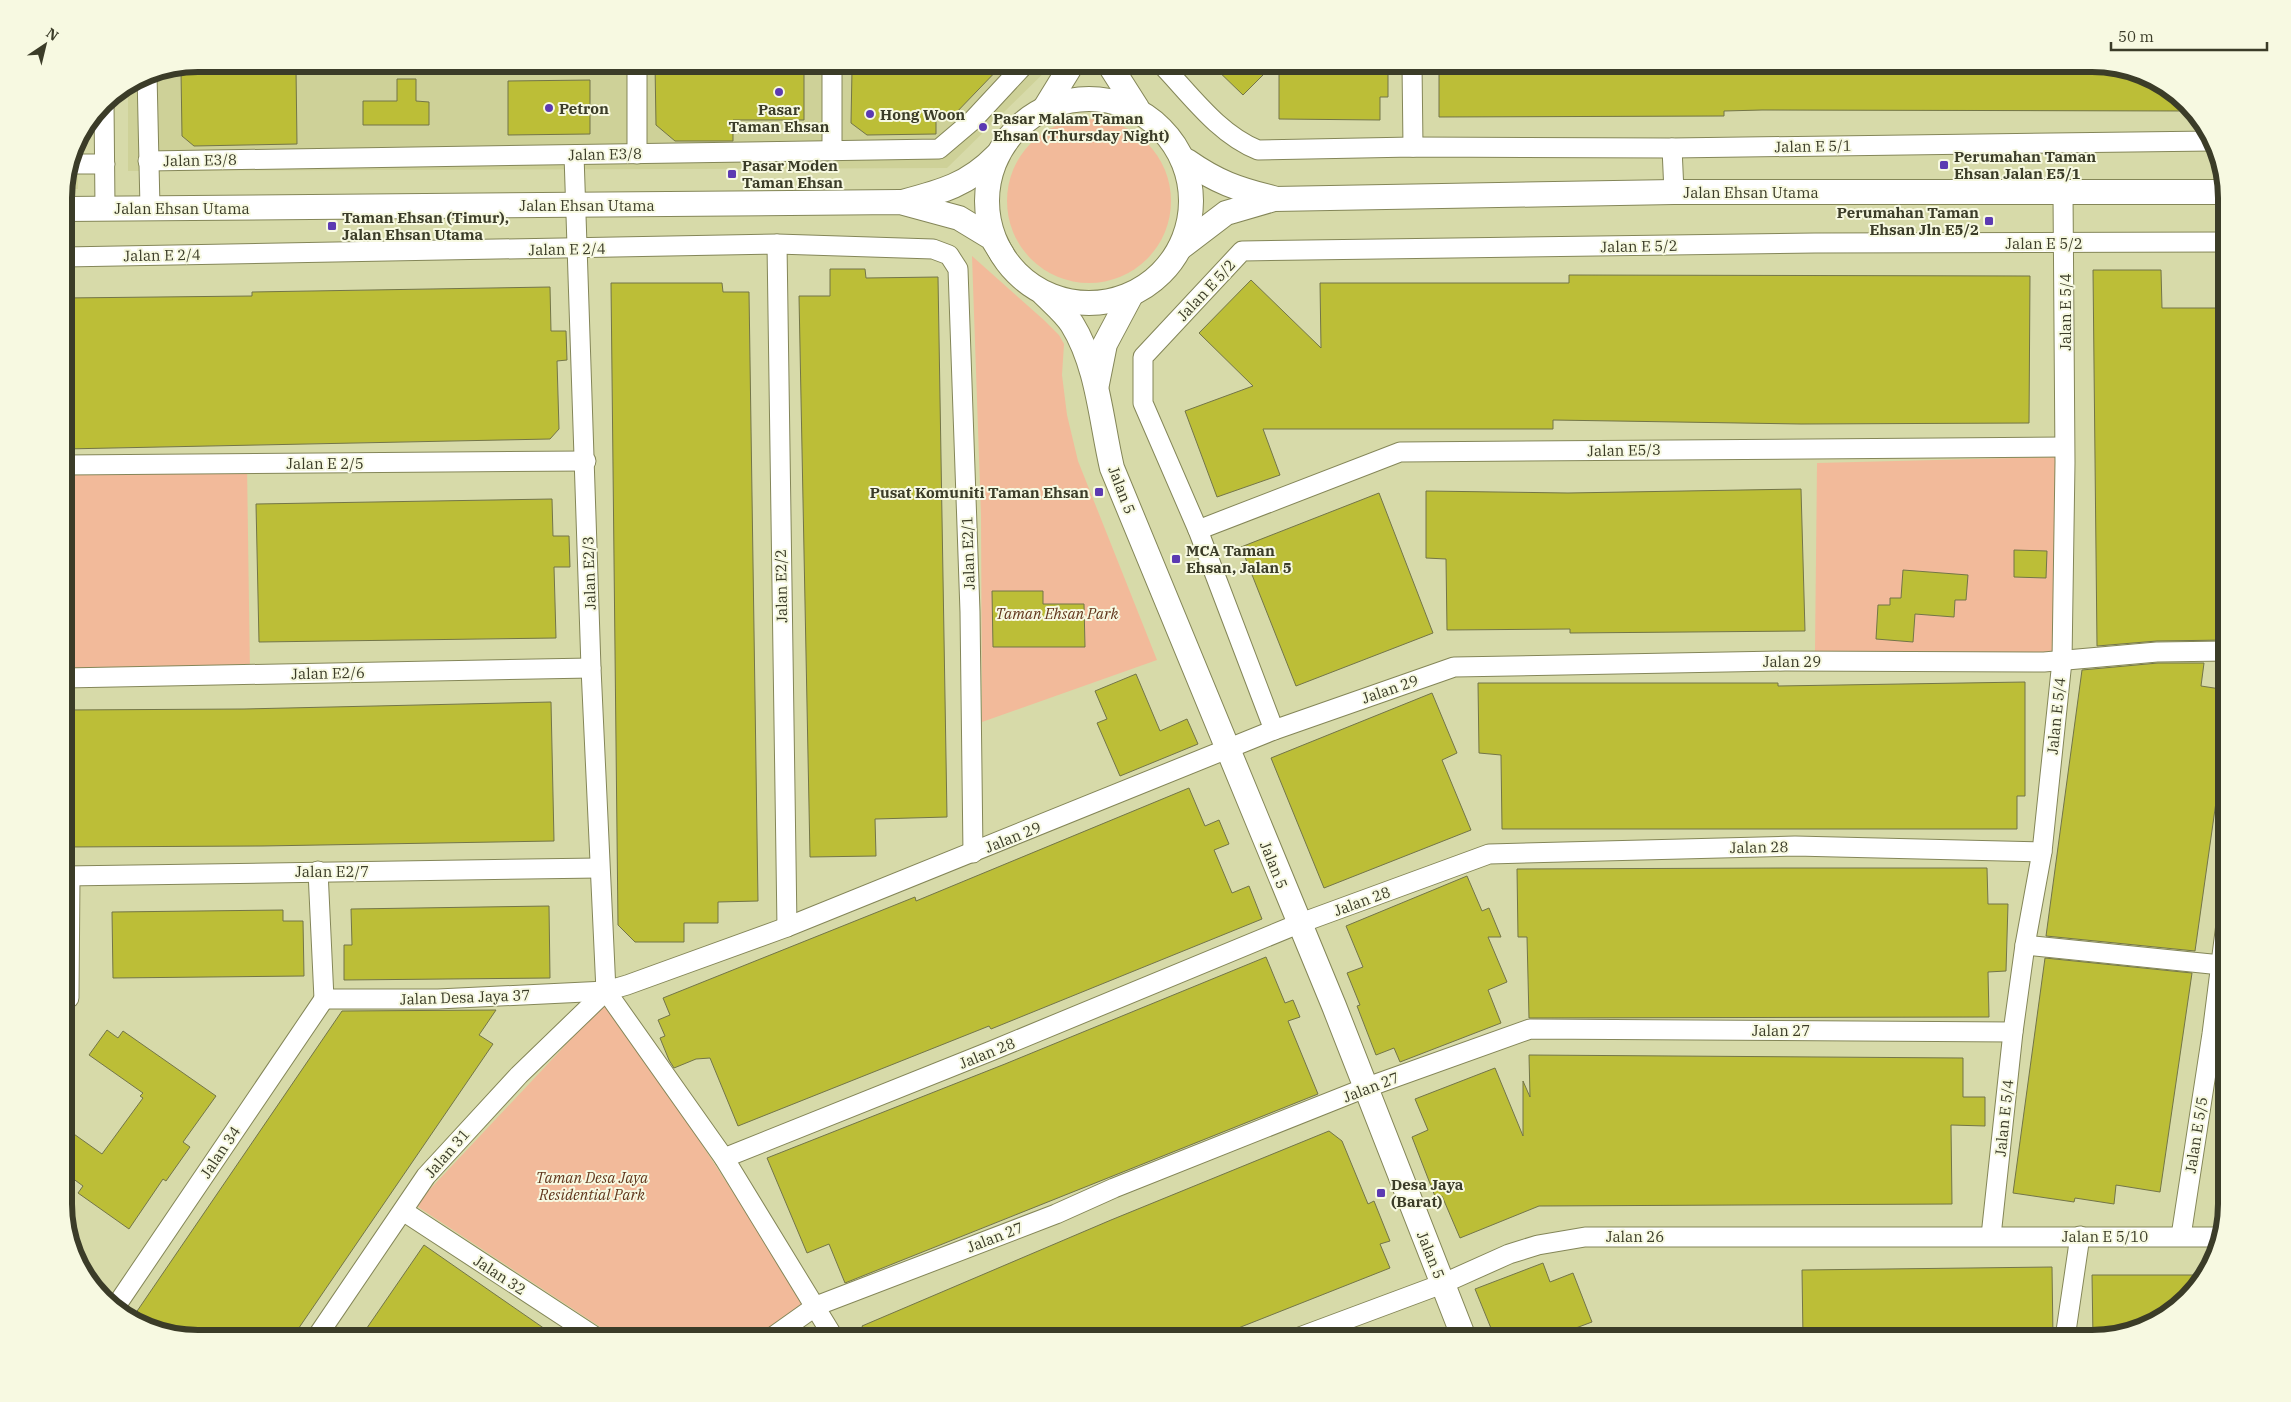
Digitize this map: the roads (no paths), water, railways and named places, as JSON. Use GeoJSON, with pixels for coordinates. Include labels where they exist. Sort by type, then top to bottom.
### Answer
{"type":"FeatureCollection","features":[{"type":"Feature","properties":{"kind":"street","name":"Jalan E 5/1"},"geometry":{"type":"LineString","coordinates":[[1169,72],[1225,131],[1241,144],[1258,150],[1413,147],[1672,148],[2205,140]]}},
{"type":"Feature","properties":{"kind":"street"},"geometry":{"type":"LineString","coordinates":[[1412,72],[1413,147]]}},
{"type":"Feature","properties":{"kind":"street"},"geometry":{"type":"LineString","coordinates":[[637,73],[637,154]]}},
{"type":"Feature","properties":{"kind":"street"},"geometry":{"type":"LineString","coordinates":[[832,73],[832,151]]}},
{"type":"Feature","properties":{"kind":"street","name":"Jalan E3/8"},"geometry":{"type":"LineString","coordinates":[[148,161],[939,149],[972,121],[1017,73]]}},
{"type":"Feature","properties":{"kind":"street"},"geometry":{"type":"LineString","coordinates":[[1045,108],[1067,73]]}},
{"type":"Feature","properties":{"kind":"street"},"geometry":{"type":"LineString","coordinates":[[1114,73],[1136,108],[1173,143],[1186,161],[1192,179],[1194,196],[1190,223],[1180,248],[1166,267],[1148,285],[1130,297],[1089,304],[1060,299],[1043,293],[1024,281],[1002,254],[991,230],[986,204],[989,179],[997,154],[1017,127],[1045,108],[1071,100],[1098,99],[1118,101],[1136,108]]}},
{"type":"Feature","properties":{"kind":"street"},"geometry":{"type":"LineString","coordinates":[[147,83],[150,208]]}},
{"type":"Feature","properties":{"kind":"street"},"geometry":{"type":"LineString","coordinates":[[104,115],[106,208]]}},
{"type":"Feature","properties":{"kind":"street"},"geometry":{"type":"LineString","coordinates":[[1672,148],[1674,192]]}},
{"type":"Feature","properties":{"kind":"street","name":"Jalan Ehsan Utama"},"geometry":{"type":"LineString","coordinates":[[900,202],[961,184],[980,172],[997,154]]}},
{"type":"Feature","properties":{"kind":"street","name":"Jalan E2/3"},"geometry":{"type":"LineString","coordinates":[[574,155],[579,249],[599,868],[606,991]]}},
{"type":"Feature","properties":{"kind":"street","name":"Jalan Ehsan Utama"},"geometry":{"type":"LineString","coordinates":[[1186,161],[1212,178],[1234,188],[1274,199]]}},
{"type":"Feature","properties":{"kind":"street"},"geometry":{"type":"LineString","coordinates":[[78,164],[105,164]]}},
{"type":"Feature","properties":{"kind":"street","name":"Jalan Ehsan Utama"},"geometry":{"type":"LineString","coordinates":[[1180,248],[1226,213],[1274,199],[1674,192],[2218,192]]}},
{"type":"Feature","properties":{"kind":"street","name":"Jalan E 5/4"},"geometry":{"type":"LineString","coordinates":[[1991,1236],[2013,1032],[2025,945],[2042,852],[2062,661],[2065,243],[2063,193]]}},
{"type":"Feature","properties":{"kind":"street","name":"Jalan Ehsan Utama"},"geometry":{"type":"LineString","coordinates":[[73,209],[900,202],[959,218],[992,238],[1002,254]]}},
{"type":"Feature","properties":{"kind":"street","name":"Jalan E 5/2"},"geometry":{"type":"LineString","coordinates":[[1198,530],[1143,403],[1143,357],[1242,251],[1814,243],[2218,242]]}},
{"type":"Feature","properties":{"kind":"street","name":"Jalan E 2/4"},"geometry":{"type":"LineString","coordinates":[[73,257],[777,244],[933,248],[949,255]]}},
{"type":"Feature","properties":{"kind":"street","name":"Jalan E2/2"},"geometry":{"type":"LineString","coordinates":[[777,244],[787,927]]}},
{"type":"Feature","properties":{"kind":"street","name":"Jalan E2/1"},"geometry":{"type":"LineString","coordinates":[[949,255],[958,269],[970,612],[972,853]]}},
{"type":"Feature","properties":{"kind":"street","name":"Jalan 5"},"geometry":{"type":"LineString","coordinates":[[1043,293],[1072,323],[1084,351],[1096,388],[1112,468],[1365,1088],[1461,1330]]}},
{"type":"Feature","properties":{"kind":"street","name":"Jalan 5"},"geometry":{"type":"LineString","coordinates":[[1096,388],[1105,344],[1130,297]]}},
{"type":"Feature","properties":{"kind":"street","name":"Jalan E5/3"},"geometry":{"type":"LineString","coordinates":[[1198,530],[1400,452],[2064,447]]}},
{"type":"Feature","properties":{"kind":"street","name":"Jalan E 2/5"},"geometry":{"type":"LineString","coordinates":[[73,466],[586,461]]}},
{"type":"Feature","properties":{"kind":"street"},"geometry":{"type":"LineString","coordinates":[[1198,530],[1274,730]]}},
{"type":"Feature","properties":{"kind":"street","name":"Jalan 29"},"geometry":{"type":"LineString","coordinates":[[606,991],[787,927],[1274,730],[1454,667],[1785,661],[2062,661],[2157,652],[2218,651]]}},
{"type":"Feature","properties":{"kind":"street","name":"Jalan E2/6"},"geometry":{"type":"LineString","coordinates":[[73,678],[592,668]]}},
{"type":"Feature","properties":{"kind":"street","name":"Jalan 28"},"geometry":{"type":"LineString","coordinates":[[724,1158],[991,1051],[1298,924],[1489,854],[1795,846],[2042,852]]}},
{"type":"Feature","properties":{"kind":"street","name":"Jalan E2/7"},"geometry":{"type":"LineString","coordinates":[[73,876],[599,868]]}},
{"type":"Feature","properties":{"kind":"street"},"geometry":{"type":"LineString","coordinates":[[318,871],[324,999]]}},
{"type":"Feature","properties":{"kind":"street"},"geometry":{"type":"LineString","coordinates":[[2025,945],[2218,965]]}},
{"type":"Feature","properties":{"kind":"street"},"geometry":{"type":"LineString","coordinates":[[606,991],[724,1158],[830,1330]]}},
{"type":"Feature","properties":{"kind":"street","name":"Jalan Desa Jaya 37"},"geometry":{"type":"LineString","coordinates":[[324,999],[438,999],[606,991]]}},
{"type":"Feature","properties":{"kind":"street","name":"Jalan 31"},"geometry":{"type":"LineString","coordinates":[[321,1330],[426,1176],[452,1145],[519,1075],[606,991]]}},
{"type":"Feature","properties":{"kind":"street","name":"Jalan 34"},"geometry":{"type":"LineString","coordinates":[[119,1302],[324,999]]}},
{"type":"Feature","properties":{"kind":"street","name":"Jalan 27"},"geometry":{"type":"LineString","coordinates":[[782,1330],[816,1306],[1056,1214],[1114,1188],[1365,1088],[1530,1028],[2013,1032]]}},
{"type":"Feature","properties":{"kind":"street","name":"Jalan E 5/5"},"geometry":{"type":"LineString","coordinates":[[2181,1236],[2218,1043]]}},
{"type":"Feature","properties":{"kind":"street","name":"Jalan 32"},"geometry":{"type":"LineString","coordinates":[[403,1211],[585,1330]]}},
{"type":"Feature","properties":{"kind":"street","name":"Jalan E 5/10"},"geometry":{"type":"LineString","coordinates":[[1991,1236],[2214,1237]]}},
{"type":"Feature","properties":{"kind":"street","name":"Jalan 26"},"geometry":{"type":"LineString","coordinates":[[1318,1330],[1442,1284],[1509,1254],[1538,1245],[1585,1237],[1991,1236]]}},
{"type":"Feature","properties":{"kind":"street"},"geometry":{"type":"LineString","coordinates":[[2066,1330],[2080,1236]]}},
{"type":"Feature","properties":{"kind":"place","name":"Pasar Taman Ehsan"},"geometry":{"type":"Point","coordinates":[779,92]}},
{"type":"Feature","properties":{"kind":"place","name":"Petron"},"geometry":{"type":"Point","coordinates":[549,108]}},
{"type":"Feature","properties":{"kind":"place","name":"Hong Woon"},"geometry":{"type":"Point","coordinates":[870,114]}},
{"type":"Feature","properties":{"kind":"place","name":"Pasar Malam Taman Ehsan (Thursday Night)"},"geometry":{"type":"Point","coordinates":[983,127]}},
{"type":"Feature","properties":{"kind":"place","name":"Perumahan Taman Ehsan Jalan E5/1"},"geometry":{"type":"Point","coordinates":[1944,165]}},
{"type":"Feature","properties":{"kind":"place","name":"Pasar Moden Taman Ehsan"},"geometry":{"type":"Point","coordinates":[732,174]}},
{"type":"Feature","properties":{"kind":"place","name":"Perumahan Taman Ehsan Jln E5/2"},"geometry":{"type":"Point","coordinates":[1989,221]}},
{"type":"Feature","properties":{"kind":"place","name":"Taman Ehsan (Timur), Jalan Ehsan Utama"},"geometry":{"type":"Point","coordinates":[332,226]}},
{"type":"Feature","properties":{"kind":"place","name":"Pusat Komuniti Taman Ehsan"},"geometry":{"type":"Point","coordinates":[1099,492]}},
{"type":"Feature","properties":{"kind":"place","name":"MCA Taman Ehsan, Jalan 5"},"geometry":{"type":"Point","coordinates":[1176,559]}},
{"type":"Feature","properties":{"kind":"place","name":"Desa Jaya (Barat)"},"geometry":{"type":"Point","coordinates":[1381,1193]}},
{"type":"Feature","properties":{"kind":"park label","name":"Taman Ehsan Park"},"geometry":{"type":"Point","coordinates":[1057,613]}},
{"type":"Feature","properties":{"kind":"park label","name":"Taman Desa Jaya Residential Park"},"geometry":{"type":"Point","coordinates":[592,1186]}}]}
